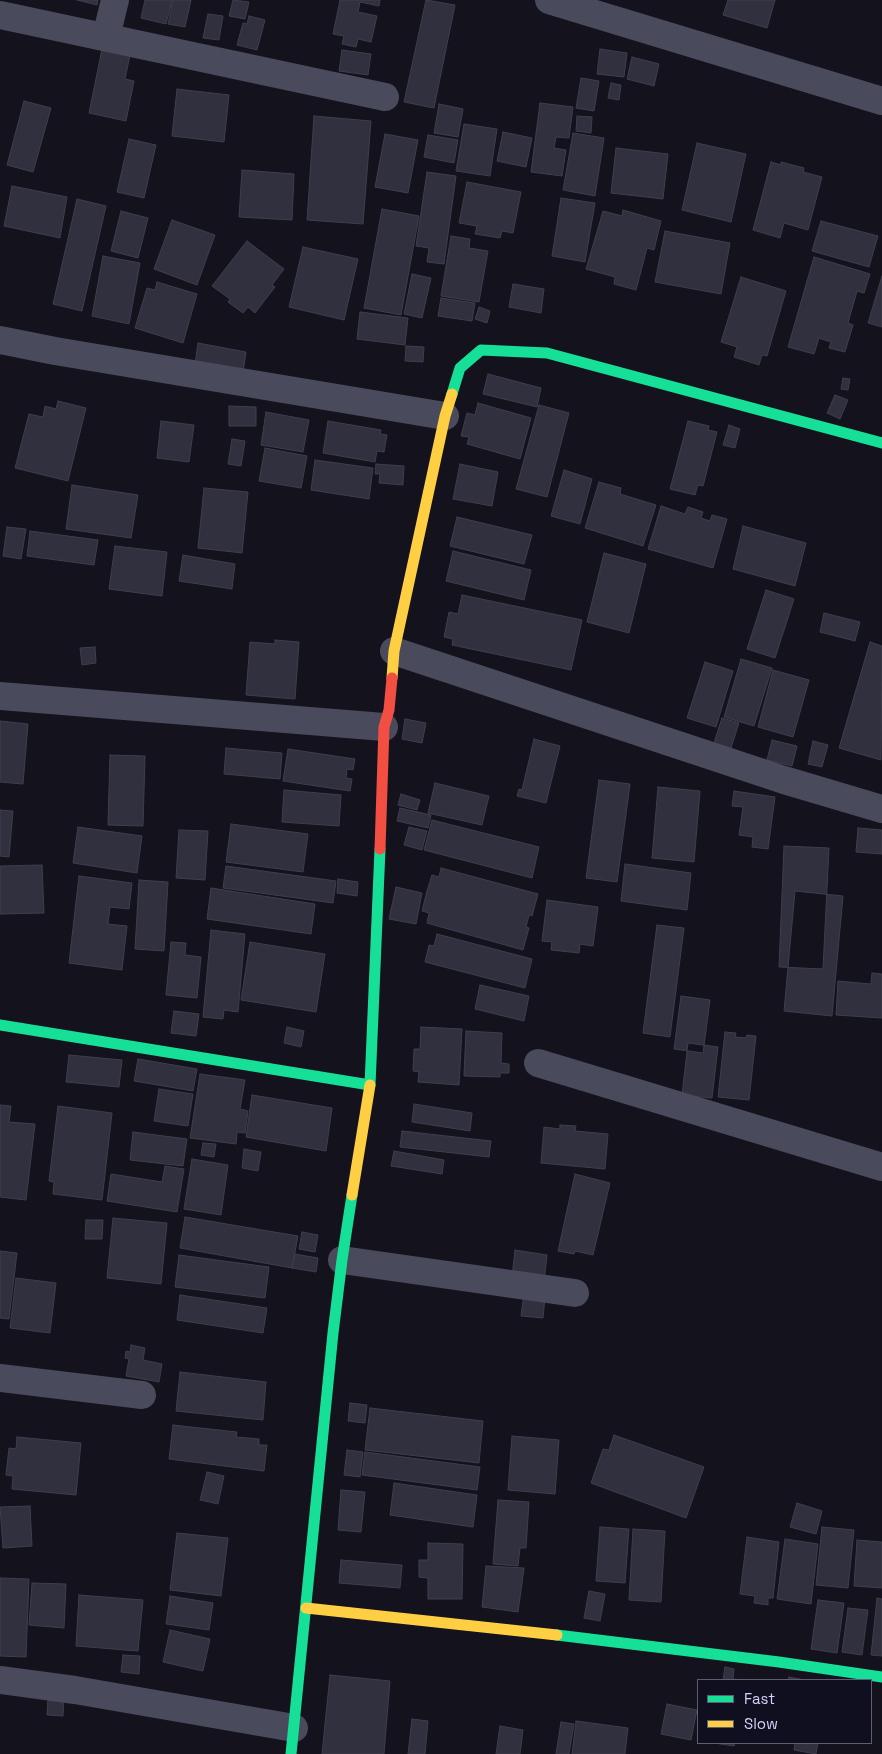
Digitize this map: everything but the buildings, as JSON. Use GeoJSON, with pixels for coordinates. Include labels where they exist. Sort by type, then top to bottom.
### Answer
{"type":"FeatureCollection","features":[{"type":"Feature","properties":{"kind":"street"},"geometry":{"type":"LineString","coordinates":[[106,37],[115,0]]}},
{"type":"Feature","properties":{"kind":"street"},"geometry":{"type":"LineString","coordinates":[[549,0],[882,101]]}},
{"type":"Feature","properties":{"kind":"street"},"geometry":{"type":"LineString","coordinates":[[0,15],[385,97]]}},
{"type":"Feature","properties":{"kind":"street"},"geometry":{"type":"LineString","coordinates":[[0,340],[55,351],[445,416]]}},
{"type":"Feature","properties":{"kind":"street"},"geometry":{"type":"LineString","coordinates":[[0,1680],[74,1690],[292,1741],[333,1332],[342,1260],[370,1085],[384,728],[389,710],[394,651],[445,416],[460,368],[481,350],[547,353],[882,443]]}},
{"type":"Feature","properties":{"kind":"street"},"geometry":{"type":"LineString","coordinates":[[394,651],[784,780],[882,808]]}},
{"type":"Feature","properties":{"kind":"street"},"geometry":{"type":"LineString","coordinates":[[0,696],[384,728]]}},
{"type":"Feature","properties":{"kind":"street"},"geometry":{"type":"LineString","coordinates":[[0,1025],[370,1085]]}},
{"type":"Feature","properties":{"kind":"street"},"geometry":{"type":"LineString","coordinates":[[538,1063],[882,1167]]}},
{"type":"Feature","properties":{"kind":"street"},"geometry":{"type":"LineString","coordinates":[[342,1260],[575,1293]]}},
{"type":"Feature","properties":{"kind":"street"},"geometry":{"type":"LineString","coordinates":[[0,1378],[142,1395]]}},
{"type":"Feature","properties":{"kind":"street"},"geometry":{"type":"LineString","coordinates":[[306,1608],[608,1641],[882,1677]]}},
{"type":"Feature","properties":{"kind":"traffic: fast"},"geometry":{"type":"LineString","coordinates":[[452,394],[460,368],[481,350],[547,353],[882,443]]}},
{"type":"Feature","properties":{"kind":"traffic: fast"},"geometry":{"type":"LineString","coordinates":[[0,1025],[370,1085],[380,849]]}},
{"type":"Feature","properties":{"kind":"traffic: fast"},"geometry":{"type":"LineString","coordinates":[[291,1754],[333,1333],[352,1195]]}},
{"type":"Feature","properties":{"kind":"traffic: fast"},"geometry":{"type":"LineString","coordinates":[[557,1635],[779,1662],[882,1677]]}},
{"type":"Feature","properties":{"kind":"traffic: slow"},"geometry":{"type":"LineString","coordinates":[[392,678],[394,651],[445,416],[452,394]]}},
{"type":"Feature","properties":{"kind":"traffic: slow"},"geometry":{"type":"LineString","coordinates":[[352,1195],[370,1085]]}},
{"type":"Feature","properties":{"kind":"traffic: slow"},"geometry":{"type":"LineString","coordinates":[[306,1608],[557,1635]]}},
{"type":"Feature","properties":{"kind":"traffic: jam"},"geometry":{"type":"LineString","coordinates":[[380,849],[384,727],[389,710],[392,678]]}}]}
